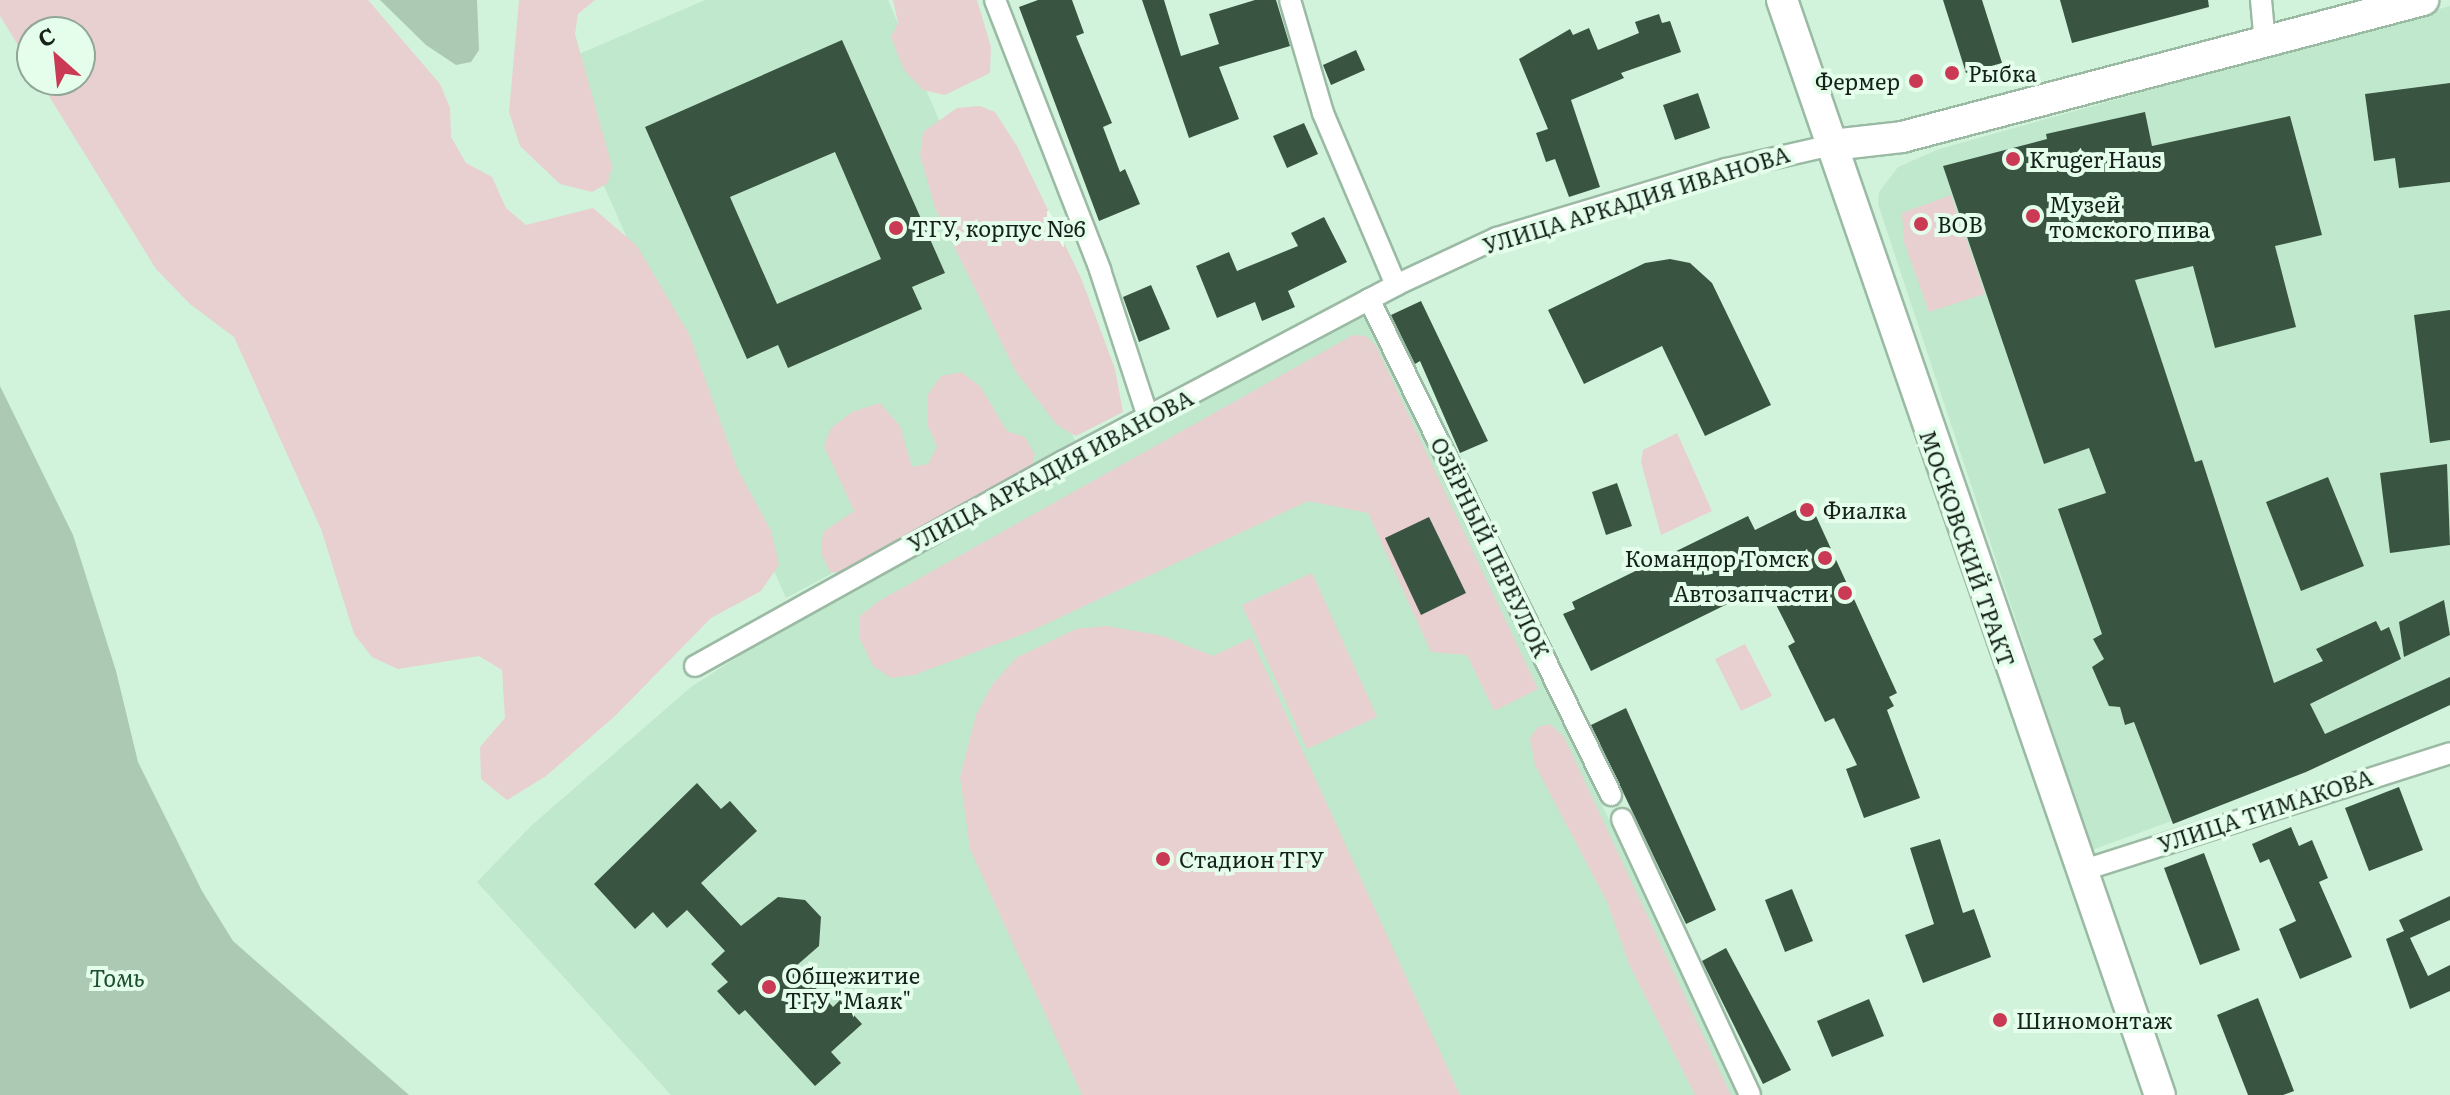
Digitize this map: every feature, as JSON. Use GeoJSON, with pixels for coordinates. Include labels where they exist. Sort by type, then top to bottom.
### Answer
{"type":"FeatureCollection","features":[{"type":"Feature","properties":{"kind":"main road","name":"МОСКОВСКИЙ ТРАКТ"},"geometry":{"type":"LineString","coordinates":[[1782,0],[2160,1095]]}},
{"type":"Feature","properties":{"kind":"main road","name":"УЛИЦА АРКАДИЯ ИВАНОВА"},"geometry":{"type":"LineString","coordinates":[[1832,145],[1902,137],[2423,0]]}},
{"type":"Feature","properties":{"kind":"street"},"geometry":{"type":"LineString","coordinates":[[995,0],[1100,270],[1148,417]]}},
{"type":"Feature","properties":{"kind":"street"},"geometry":{"type":"LineString","coordinates":[[1290,0],[1323,113],[1396,285]]}},
{"type":"Feature","properties":{"kind":"street"},"geometry":{"type":"LineString","coordinates":[[2261,0],[2265,43]]}},
{"type":"Feature","properties":{"kind":"street","name":"УЛИЦА АРКАДИЯ ИВАНОВА"},"geometry":{"type":"LineString","coordinates":[[695,666],[1369,299],[1497,238],[1726,169],[1832,145]]}},
{"type":"Feature","properties":{"kind":"street","name":"ОЗЁРНЫЙ ПЕРЕУЛОК"},"geometry":{"type":"LineString","coordinates":[[1369,299],[1611,795]]}},
{"type":"Feature","properties":{"kind":"street","name":"УЛИЦА ТИМАКОВА"},"geometry":{"type":"LineString","coordinates":[[2081,871],[2450,753]]}},
{"type":"Feature","properties":{"kind":"street"},"geometry":{"type":"LineString","coordinates":[[1622,819],[1750,1095]]}},
{"type":"Feature","properties":{"kind":"shaded area"},"geometry":{"type":"Polygon","coordinates":[[[0,0],[368,0],[440,84],[450,108],[451,137],[466,163],[492,177],[506,208],[526,225],[593,208],[637,246],[689,334],[737,468],[771,531],[779,565],[761,591],[711,618],[615,716],[546,776],[507,800],[481,779],[480,747],[505,718],[502,670],[479,656],[398,669],[372,657],[354,634],[321,529],[234,337],[190,304],[156,269],[49,96],[96,96],[96,16],[16,16],[16,42],[0,16],[0,0]]]}},
{"type":"Feature","properties":{"kind":"shaded area"},"geometry":{"type":"Polygon","coordinates":[[[519,0],[595,0],[578,14],[575,34],[612,166],[608,183],[592,192],[560,184],[520,146],[509,112],[519,0]]]}},
{"type":"Feature","properties":{"kind":"shaded area"},"geometry":{"type":"Polygon","coordinates":[[[705,0],[888,0],[1076,443],[786,598],[551,66],[705,0]]]}},
{"type":"Feature","properties":{"kind":"shaded area"},"geometry":{"type":"Polygon","coordinates":[[[893,0],[977,0],[991,47],[990,73],[945,95],[923,90],[904,70],[891,37],[898,23],[893,0]]]}},
{"type":"Feature","properties":{"kind":"shaded area"},"geometry":{"type":"Polygon","coordinates":[[[2450,6],[2450,705],[2306,772],[2092,850],[1878,204],[1879,192],[1898,167],[1939,149],[2450,6]]]}},
{"type":"Feature","properties":{"kind":"shaded area"},"geometry":{"type":"Polygon","coordinates":[[[980,106],[995,112],[1017,146],[1081,278],[1115,369],[1123,412],[1076,436],[1057,425],[1016,372],[935,208],[920,155],[923,132],[957,108],[980,106]]]}},
{"type":"Feature","properties":{"kind":"shaded area"},"geometry":{"type":"Polygon","coordinates":[[[1951,195],[1985,294],[1929,312],[1904,242],[1902,213],[1951,195]]]}},
{"type":"Feature","properties":{"kind":"shaded area"},"geometry":{"type":"Polygon","coordinates":[[[1367,315],[1741,1095],[671,1095],[477,882],[532,825],[691,687],[748,650],[835,597],[1367,315]]]}},
{"type":"Feature","properties":{"kind":"shaded area"},"geometry":{"type":"Polygon","coordinates":[[[1353,335],[1366,336],[1376,346],[1538,689],[1494,711],[1467,655],[1431,652],[1368,513],[1308,501],[1031,631],[914,675],[891,678],[873,666],[860,639],[860,616],[879,601],[1353,335]]]}},
{"type":"Feature","properties":{"kind":"shaded area"},"geometry":{"type":"Polygon","coordinates":[[[961,372],[980,386],[1007,431],[1025,437],[1035,455],[1030,471],[846,573],[830,572],[821,553],[823,532],[854,511],[824,446],[831,428],[852,412],[880,403],[900,426],[912,467],[928,464],[937,447],[928,426],[928,394],[941,376],[961,372]]]}},
{"type":"Feature","properties":{"kind":"shaded area"},"geometry":{"type":"Polygon","coordinates":[[[1677,433],[1712,511],[1661,535],[1641,462],[1643,450],[1677,433]]]}},
{"type":"Feature","properties":{"kind":"shaded area"},"geometry":{"type":"Polygon","coordinates":[[[1312,573],[1377,717],[1307,749],[1242,605],[1312,573]]]}},
{"type":"Feature","properties":{"kind":"shaded area","name":"Стадион ТГУ"},"geometry":{"type":"Polygon","coordinates":[[[1107,626],[1163,636],[1213,656],[1251,638],[1460,1095],[1082,1095],[970,849],[960,777],[976,715],[992,685],[1016,658],[1076,629],[1107,626]]]}},
{"type":"Feature","properties":{"kind":"shaded area"},"geometry":{"type":"Polygon","coordinates":[[[1745,644],[1772,696],[1741,711],[1715,659],[1745,644]]]}},
{"type":"Feature","properties":{"kind":"shaded area"},"geometry":{"type":"Polygon","coordinates":[[[1550,724],[1564,737],[1731,1095],[1695,1095],[1629,964],[1607,902],[1535,765],[1530,738],[1538,727],[1550,724]]]}},
{"type":"Feature","properties":{"kind":"water"},"geometry":{"type":"Polygon","coordinates":[[[380,0],[477,0],[479,50],[471,62],[456,65],[426,45],[380,0]]]}},
{"type":"Feature","properties":{"kind":"water","name":"Томь"},"geometry":{"type":"Polygon","coordinates":[[[0,386],[73,535],[116,671],[138,762],[202,891],[233,941],[409,1095],[0,1095],[0,386]]]}},
{"type":"Feature","properties":{"kind":"building"},"geometry":{"type":"Polygon","coordinates":[[[1038,0],[1072,0],[1084,33],[1076,36],[1112,123],[1103,127],[1120,172],[1125,169],[1140,204],[1099,221],[1019,7],[1038,0]]]}},
{"type":"Feature","properties":{"kind":"building"},"geometry":{"type":"Polygon","coordinates":[[[1142,0],[1164,0],[1181,56],[1219,44],[1209,14],[1255,0],[1276,0],[1290,46],[1219,67],[1239,119],[1189,138],[1142,0]]]}},
{"type":"Feature","properties":{"kind":"building"},"geometry":{"type":"Polygon","coordinates":[[[1943,0],[1982,0],[2002,63],[1966,73],[1943,0]]]}},
{"type":"Feature","properties":{"kind":"building"},"geometry":{"type":"Polygon","coordinates":[[[2060,0],[2208,0],[2209,7],[2072,43],[2060,0]]]}},
{"type":"Feature","properties":{"kind":"building"},"geometry":{"type":"Polygon","coordinates":[[[1659,14],[1662,23],[1670,21],[1681,52],[1621,73],[1624,78],[1571,100],[1600,187],[1569,197],[1555,159],[1546,162],[1536,133],[1548,129],[1519,59],[1570,29],[1573,35],[1589,28],[1598,50],[1639,33],[1635,22],[1659,14]]]}},
{"type":"Feature","properties":{"kind":"building","name":"ТГУ, корпус №6"},"geometry":{"type":"Polygon","coordinates":[[[842,40],[945,273],[912,287],[922,309],[788,368],[778,345],[747,359],[645,127],[842,40]],[[835,152],[730,197],[777,304],[881,259],[835,152]]]}},
{"type":"Feature","properties":{"kind":"building"},"geometry":{"type":"Polygon","coordinates":[[[1356,50],[1365,70],[1331,85],[1323,65],[1356,50]]]}},
{"type":"Feature","properties":{"kind":"building"},"geometry":{"type":"Polygon","coordinates":[[[2450,83],[2450,182],[2399,188],[2395,158],[2374,161],[2365,94],[2450,83]]]}},
{"type":"Feature","properties":{"kind":"building"},"geometry":{"type":"Polygon","coordinates":[[[1698,93],[1710,128],[1675,140],[1663,105],[1698,93]]]}},
{"type":"Feature","properties":{"kind":"building"},"geometry":{"type":"Polygon","coordinates":[[[2145,112],[2152,146],[2290,116],[2322,235],[2275,246],[2296,327],[2215,348],[2193,266],[2135,280],[2195,462],[2202,460],[2274,683],[2323,661],[2316,649],[2376,621],[2381,631],[2389,627],[2401,659],[2310,704],[2325,734],[2450,677],[2450,705],[2306,772],[2173,824],[2134,722],[2125,725],[2120,707],[2109,706],[2092,667],[2104,659],[2093,639],[2102,634],[2058,509],[2106,493],[2089,448],[2044,464],[1943,166],[2047,139],[2046,134],[2145,112]]]}},
{"type":"Feature","properties":{"kind":"building"},"geometry":{"type":"Polygon","coordinates":[[[1304,123],[1318,154],[1287,168],[1273,136],[1304,123]]]}},
{"type":"Feature","properties":{"kind":"building"},"geometry":{"type":"Polygon","coordinates":[[[1324,217],[1347,262],[1288,291],[1295,307],[1262,321],[1255,302],[1217,318],[1196,266],[1229,252],[1237,271],[1298,246],[1291,233],[1324,217]]]}},
{"type":"Feature","properties":{"kind":"building"},"geometry":{"type":"Polygon","coordinates":[[[1670,259],[1690,263],[1712,283],[1771,405],[1705,436],[1662,346],[1584,384],[1548,310],[1645,263],[1670,259]]]}},
{"type":"Feature","properties":{"kind":"building"},"geometry":{"type":"Polygon","coordinates":[[[1151,285],[1170,329],[1139,342],[1123,297],[1151,285]]]}},
{"type":"Feature","properties":{"kind":"building"},"geometry":{"type":"Polygon","coordinates":[[[1421,301],[1488,441],[1460,453],[1420,361],[1415,364],[1391,315],[1421,301]]]}},
{"type":"Feature","properties":{"kind":"building"},"geometry":{"type":"Polygon","coordinates":[[[2450,310],[2450,440],[2430,443],[2414,315],[2450,310]]]}},
{"type":"Feature","properties":{"kind":"building"},"geometry":{"type":"Polygon","coordinates":[[[2447,464],[2450,545],[2390,553],[2380,473],[2447,464]]]}},
{"type":"Feature","properties":{"kind":"building"},"geometry":{"type":"Polygon","coordinates":[[[2328,477],[2364,566],[2301,591],[2266,502],[2328,477]]]}},
{"type":"Feature","properties":{"kind":"building"},"geometry":{"type":"Polygon","coordinates":[[[1617,483],[1632,526],[1606,535],[1592,492],[1617,483]]]}},
{"type":"Feature","properties":{"kind":"building"},"geometry":{"type":"Polygon","coordinates":[[[1810,503],[1897,693],[1889,697],[1894,706],[1887,710],[1920,798],[1864,818],[1846,769],[1857,765],[1834,718],[1825,722],[1788,646],[1795,642],[1766,585],[1591,671],[1563,614],[1575,609],[1572,602],[1748,516],[1755,530],[1810,503]]]}},
{"type":"Feature","properties":{"kind":"building"},"geometry":{"type":"Polygon","coordinates":[[[1429,517],[1466,593],[1421,615],[1385,538],[1429,517]]]}},
{"type":"Feature","properties":{"kind":"building"},"geometry":{"type":"Polygon","coordinates":[[[2444,600],[2450,635],[2404,657],[2399,622],[2444,600]]]}},
{"type":"Feature","properties":{"kind":"building"},"geometry":{"type":"Polygon","coordinates":[[[1626,708],[1716,910],[1686,924],[1591,725],[1626,708]]]}},
{"type":"Feature","properties":{"kind":"building"},"geometry":{"type":"Polygon","coordinates":[[[697,783],[721,809],[730,801],[757,831],[701,883],[741,926],[778,897],[805,900],[821,917],[819,946],[796,966],[833,1007],[840,1000],[862,1024],[831,1052],[841,1063],[815,1086],[745,1010],[739,1015],[717,991],[728,982],[711,964],[725,951],[687,910],[667,928],[653,912],[635,929],[594,884],[697,783]]]}},
{"type":"Feature","properties":{"kind":"building"},"geometry":{"type":"Polygon","coordinates":[[[2399,787],[2423,850],[2369,871],[2345,808],[2399,787]]]}},
{"type":"Feature","properties":{"kind":"building"},"geometry":{"type":"Polygon","coordinates":[[[2291,827],[2299,846],[2312,840],[2328,878],[2319,882],[2352,957],[2300,979],[2279,929],[2296,921],[2269,859],[2260,863],[2252,844],[2291,827]]]}},
{"type":"Feature","properties":{"kind":"building"},"geometry":{"type":"Polygon","coordinates":[[[1940,839],[1963,913],[1974,909],[1991,957],[1923,983],[1905,935],[1934,924],[1910,848],[1940,839]]]}},
{"type":"Feature","properties":{"kind":"building"},"geometry":{"type":"Polygon","coordinates":[[[2204,853],[2240,950],[2200,965],[2164,868],[2204,853]]]}},
{"type":"Feature","properties":{"kind":"building"},"geometry":{"type":"Polygon","coordinates":[[[1792,889],[1813,941],[1785,952],[1765,900],[1792,889]]]}},
{"type":"Feature","properties":{"kind":"building"},"geometry":{"type":"Polygon","coordinates":[[[2450,896],[2450,920],[2410,938],[2428,976],[2450,965],[2450,991],[2410,1009],[2386,939],[2404,931],[2399,920],[2450,896]]]}},
{"type":"Feature","properties":{"kind":"building"},"geometry":{"type":"Polygon","coordinates":[[[1726,948],[1791,1070],[1763,1084],[1702,961],[1726,948]]]}},
{"type":"Feature","properties":{"kind":"building"},"geometry":{"type":"Polygon","coordinates":[[[2258,998],[2294,1091],[2283,1095],[2248,1095],[2217,1015],[2258,998]]]}},
{"type":"Feature","properties":{"kind":"building"},"geometry":{"type":"Polygon","coordinates":[[[1869,999],[1884,1036],[1832,1057],[1817,1021],[1869,999]]]}},
{"type":"Feature","properties":{"kind":"place","name":"Рыбка"},"geometry":{"type":"Point","coordinates":[1952,73]}},
{"type":"Feature","properties":{"kind":"place","name":"Фермер"},"geometry":{"type":"Point","coordinates":[1916,81]}},
{"type":"Feature","properties":{"kind":"place","name":"Kruger Haus"},"geometry":{"type":"Point","coordinates":[2013,159]}},
{"type":"Feature","properties":{"kind":"place","name":"Музей томского пива"},"geometry":{"type":"Point","coordinates":[2033,216]}},
{"type":"Feature","properties":{"kind":"place","name":"ВОВ"},"geometry":{"type":"Point","coordinates":[1921,224]}},
{"type":"Feature","properties":{"kind":"place","name":"ТГУ, корпус №6"},"geometry":{"type":"Point","coordinates":[896,228]}},
{"type":"Feature","properties":{"kind":"place","name":"Фиалка"},"geometry":{"type":"Point","coordinates":[1807,510]}},
{"type":"Feature","properties":{"kind":"place","name":"Командор Томск"},"geometry":{"type":"Point","coordinates":[1825,558]}},
{"type":"Feature","properties":{"kind":"place","name":"Автозапчасти"},"geometry":{"type":"Point","coordinates":[1845,593]}},
{"type":"Feature","properties":{"kind":"place","name":"Стадион ТГУ"},"geometry":{"type":"Point","coordinates":[1163,859]}},
{"type":"Feature","properties":{"kind":"place","name":"Общежитие ТГУ \"Маяк\""},"geometry":{"type":"Point","coordinates":[769,987]}},
{"type":"Feature","properties":{"kind":"place","name":"Шиномонтаж"},"geometry":{"type":"Point","coordinates":[2000,1020]}}]}
